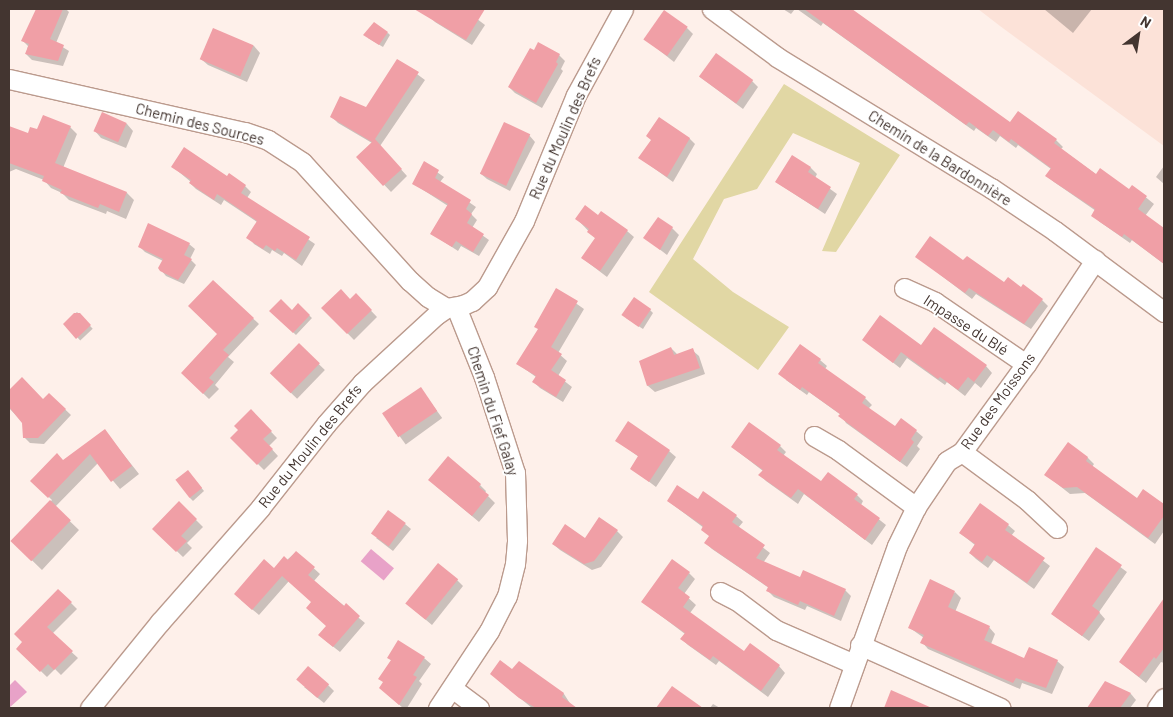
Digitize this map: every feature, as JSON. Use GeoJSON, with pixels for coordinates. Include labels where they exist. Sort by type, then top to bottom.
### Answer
{"type":"FeatureCollection","features":[{"type":"Feature","properties":{"kind":"street","name":"Rue du Moulin des Brefs"},"geometry":{"type":"LineString","coordinates":[[90,708],[160,622],[260,508],[338,410],[368,377],[451,307],[480,295],[494,277],[524,221],[576,95],[623,9]]}},
{"type":"Feature","properties":{"kind":"street","name":"Chemin de la Bardonnière"},"geometry":{"type":"LineString","coordinates":[[712,9],[784,62],[991,188],[1095,260],[1164,312]]}},
{"type":"Feature","properties":{"kind":"street","name":"Chemin des Sources"},"geometry":{"type":"LineString","coordinates":[[9,79],[245,132],[268,140],[302,162],[410,281],[428,297],[451,307]]}},
{"type":"Feature","properties":{"kind":"street","name":"Rue des Moissons"},"geometry":{"type":"LineString","coordinates":[[838,708],[897,546],[916,507],[947,461],[962,452],[1026,364],[1095,260]]}},
{"type":"Feature","properties":{"kind":"street","name":"Impasse du Blé"},"geometry":{"type":"LineString","coordinates":[[904,288],[935,302],[1026,364]]}},
{"type":"Feature","properties":{"kind":"street","name":"Chemin du Fief Galay"},"geometry":{"type":"LineString","coordinates":[[438,708],[489,631],[507,596],[515,564],[518,513],[515,473],[484,376],[451,307]]}},
{"type":"Feature","properties":{"kind":"street"},"geometry":{"type":"LineString","coordinates":[[814,436],[838,450],[916,507]]}},
{"type":"Feature","properties":{"kind":"street"},"geometry":{"type":"LineString","coordinates":[[962,452],[1027,500],[1057,528]]}},
{"type":"Feature","properties":{"kind":"street"},"geometry":{"type":"LineString","coordinates":[[720,592],[736,600],[776,630],[854,664]]}},
{"type":"Feature","properties":{"kind":"street"},"geometry":{"type":"LineString","coordinates":[[860,645],[1000,708]]}},
{"type":"Feature","properties":{"kind":"street"},"geometry":{"type":"LineString","coordinates":[[452,688],[479,708]]}},
{"type":"Feature","properties":{"kind":"street"},"geometry":{"type":"LineString","coordinates":[[1157,708],[1164,698]]}},
{"type":"Feature","properties":{"kind":"shaded area"},"geometry":{"type":"Polygon","coordinates":[[[978,9],[1164,9],[1164,146],[1000,26],[978,9]]]}},
{"type":"Feature","properties":{"kind":"shaded area"},"geometry":{"type":"Polygon","coordinates":[[[784,84],[900,155],[836,252],[822,251],[860,163],[793,133],[757,189],[724,199],[693,259],[733,292],[789,327],[758,370],[649,292],[784,84]]]}},
{"type":"Feature","properties":{"kind":"shaded area"},"geometry":{"type":"Polygon","coordinates":[[[371,549],[394,568],[384,581],[361,561],[371,549]]]}},
{"type":"Feature","properties":{"kind":"shaded area"},"geometry":{"type":"Polygon","coordinates":[[[15,680],[27,692],[9,708],[9,686],[15,680]]]}},
{"type":"Feature","properties":{"kind":"building"},"geometry":{"type":"Polygon","coordinates":[[[36,9],[63,9],[50,39],[64,45],[58,61],[25,54],[29,44],[21,41],[36,9]]]}},
{"type":"Feature","properties":{"kind":"building"},"geometry":{"type":"Polygon","coordinates":[[[414,9],[485,9],[466,40],[414,9]]]}},
{"type":"Feature","properties":{"kind":"building"},"geometry":{"type":"Polygon","coordinates":[[[804,9],[852,9],[1010,122],[1018,111],[1057,139],[1054,143],[1096,174],[1100,168],[1129,189],[1132,185],[1147,196],[1138,209],[1164,228],[1164,264],[1124,234],[1122,237],[1091,216],[1095,209],[1045,176],[1051,168],[1011,139],[1009,142],[993,130],[988,136],[969,122],[966,125],[804,9]]]}},
{"type":"Feature","properties":{"kind":"building"},"geometry":{"type":"Polygon","coordinates":[[[664,10],[688,27],[667,56],[643,39],[664,10]]]}},
{"type":"Feature","properties":{"kind":"building"},"geometry":{"type":"Polygon","coordinates":[[[374,22],[388,32],[379,45],[363,35],[374,22]]]}},
{"type":"Feature","properties":{"kind":"building"},"geometry":{"type":"Polygon","coordinates":[[[213,28],[254,45],[240,76],[200,59],[213,28]]]}},
{"type":"Feature","properties":{"kind":"building"},"geometry":{"type":"Polygon","coordinates":[[[538,42],[560,54],[556,62],[558,64],[536,103],[508,87],[530,48],[534,50],[538,42]]]}},
{"type":"Feature","properties":{"kind":"building"},"geometry":{"type":"Polygon","coordinates":[[[716,53],[753,80],[736,103],[699,76],[716,53]]]}},
{"type":"Feature","properties":{"kind":"building"},"geometry":{"type":"Polygon","coordinates":[[[397,59],[419,72],[375,139],[402,169],[383,186],[356,157],[372,142],[330,117],[340,96],[366,107],[397,59]]]}},
{"type":"Feature","properties":{"kind":"building"},"geometry":{"type":"Polygon","coordinates":[[[102,112],[127,123],[118,142],[93,131],[102,112]]]}},
{"type":"Feature","properties":{"kind":"building"},"geometry":{"type":"Polygon","coordinates":[[[43,115],[71,126],[55,163],[127,192],[119,212],[100,204],[98,208],[60,193],[62,190],[42,181],[44,176],[9,163],[9,126],[28,133],[30,127],[37,129],[43,115]]]}},
{"type":"Feature","properties":{"kind":"building"},"geometry":{"type":"Polygon","coordinates":[[[659,117],[690,138],[667,177],[638,158],[651,140],[646,136],[659,117]]]}},
{"type":"Feature","properties":{"kind":"building"},"geometry":{"type":"Polygon","coordinates":[[[504,122],[530,134],[506,186],[480,174],[504,122]]]}},
{"type":"Feature","properties":{"kind":"building"},"geometry":{"type":"Polygon","coordinates":[[[184,147],[227,176],[229,173],[246,185],[241,193],[310,237],[296,260],[277,248],[275,251],[266,245],[263,249],[246,238],[257,221],[217,194],[214,200],[189,183],[191,180],[171,167],[184,147]]]}},
{"type":"Feature","properties":{"kind":"building"},"geometry":{"type":"Polygon","coordinates":[[[792,155],[811,167],[808,172],[831,187],[818,209],[775,182],[792,155]]]}},
{"type":"Feature","properties":{"kind":"building"},"geometry":{"type":"Polygon","coordinates":[[[424,161],[439,170],[435,178],[471,200],[466,209],[472,214],[467,223],[484,234],[473,252],[456,241],[452,247],[430,234],[448,204],[412,184],[424,161]]]}},
{"type":"Feature","properties":{"kind":"building"},"geometry":{"type":"Polygon","coordinates":[[[585,205],[598,215],[601,211],[628,230],[600,271],[581,258],[595,238],[587,232],[589,229],[575,219],[585,205]]]}},
{"type":"Feature","properties":{"kind":"building"},"geometry":{"type":"Polygon","coordinates":[[[658,217],[673,227],[660,250],[643,238],[658,217]]]}},
{"type":"Feature","properties":{"kind":"building"},"geometry":{"type":"Polygon","coordinates":[[[148,223],[190,243],[184,255],[192,259],[178,280],[160,271],[158,268],[163,259],[138,247],[148,223]]]}},
{"type":"Feature","properties":{"kind":"building"},"geometry":{"type":"Polygon","coordinates":[[[930,236],[963,260],[967,256],[1004,282],[1008,277],[1021,287],[1023,284],[1043,299],[1024,324],[969,288],[965,293],[915,257],[930,236]]]}},
{"type":"Feature","properties":{"kind":"building"},"geometry":{"type":"Polygon","coordinates":[[[213,280],[254,318],[223,350],[229,355],[209,378],[214,382],[203,394],[181,373],[217,334],[188,306],[213,280]]]}},
{"type":"Feature","properties":{"kind":"building"},"geometry":{"type":"Polygon","coordinates":[[[556,288],[578,301],[551,347],[562,354],[551,370],[566,380],[556,397],[532,382],[536,376],[516,364],[538,329],[534,327],[556,288]]]}},
{"type":"Feature","properties":{"kind":"building"},"geometry":{"type":"Polygon","coordinates":[[[341,289],[350,299],[356,293],[372,310],[347,334],[321,308],[341,289]]]}},
{"type":"Feature","properties":{"kind":"building"},"geometry":{"type":"Polygon","coordinates":[[[634,297],[651,309],[639,327],[621,315],[634,297]]]}},
{"type":"Feature","properties":{"kind":"building"},"geometry":{"type":"Polygon","coordinates":[[[281,299],[292,310],[298,303],[310,315],[293,333],[269,311],[281,299]]]}},
{"type":"Feature","properties":{"kind":"building"},"geometry":{"type":"Polygon","coordinates":[[[74,313],[80,313],[91,325],[76,339],[63,324],[74,313]]]}},
{"type":"Feature","properties":{"kind":"building"},"geometry":{"type":"Polygon","coordinates":[[[880,315],[921,345],[934,327],[987,365],[974,382],[968,377],[958,390],[940,377],[938,379],[901,352],[893,363],[862,340],[880,315]]]}},
{"type":"Feature","properties":{"kind":"building"},"geometry":{"type":"Polygon","coordinates":[[[299,343],[320,363],[291,393],[270,373],[299,343]]]}},
{"type":"Feature","properties":{"kind":"building"},"geometry":{"type":"Polygon","coordinates":[[[800,344],[821,359],[818,363],[866,397],[862,403],[895,426],[901,418],[917,430],[911,439],[914,442],[900,462],[838,416],[840,414],[802,387],[800,390],[778,374],[800,344]]]}},
{"type":"Feature","properties":{"kind":"building"},"geometry":{"type":"Polygon","coordinates":[[[671,347],[674,355],[693,348],[700,368],[647,386],[639,361],[671,347]]]}},
{"type":"Feature","properties":{"kind":"building"},"geometry":{"type":"Polygon","coordinates":[[[22,377],[43,399],[49,393],[66,409],[38,438],[23,438],[22,423],[9,407],[9,390],[22,377]]]}},
{"type":"Feature","properties":{"kind":"building"},"geometry":{"type":"Polygon","coordinates":[[[421,387],[437,411],[398,437],[382,413],[421,387]]]}},
{"type":"Feature","properties":{"kind":"building"},"geometry":{"type":"Polygon","coordinates":[[[251,409],[272,431],[263,439],[273,449],[257,465],[230,438],[238,430],[234,426],[251,409]]]}},
{"type":"Feature","properties":{"kind":"building"},"geometry":{"type":"Polygon","coordinates":[[[628,421],[670,450],[649,482],[630,469],[638,456],[615,441],[628,421]]]}},
{"type":"Feature","properties":{"kind":"building"},"geometry":{"type":"Polygon","coordinates":[[[749,422],[781,445],[777,450],[821,481],[828,472],[858,494],[854,499],[880,518],[865,540],[798,489],[791,498],[758,475],[763,470],[731,447],[749,422]]]}},
{"type":"Feature","properties":{"kind":"building"},"geometry":{"type":"Polygon","coordinates":[[[105,429],[132,466],[111,482],[90,454],[48,498],[30,481],[57,453],[63,460],[105,429]]]}},
{"type":"Feature","properties":{"kind":"building"},"geometry":{"type":"Polygon","coordinates":[[[1068,442],[1088,457],[1086,461],[1137,498],[1143,489],[1164,504],[1164,516],[1148,538],[1077,487],[1063,488],[1044,475],[1068,442]]]}},
{"type":"Feature","properties":{"kind":"building"},"geometry":{"type":"Polygon","coordinates":[[[448,456],[481,484],[479,487],[489,495],[472,516],[428,480],[448,456]]]}},
{"type":"Feature","properties":{"kind":"building"},"geometry":{"type":"Polygon","coordinates":[[[188,470],[202,488],[190,498],[175,480],[188,470]]]}},
{"type":"Feature","properties":{"kind":"building"},"geometry":{"type":"Polygon","coordinates":[[[677,485],[698,499],[703,491],[737,515],[732,522],[765,545],[756,558],[800,577],[803,570],[846,589],[834,616],[800,601],[798,605],[766,591],[768,587],[704,543],[709,536],[701,530],[703,526],[667,501],[677,485]]]}},
{"type":"Feature","properties":{"kind":"building"},"geometry":{"type":"Polygon","coordinates":[[[50,500],[71,520],[31,561],[10,541],[50,500]]]}},
{"type":"Feature","properties":{"kind":"building"},"geometry":{"type":"Polygon","coordinates":[[[179,501],[197,519],[181,536],[187,541],[176,552],[152,529],[179,501]]]}},
{"type":"Feature","properties":{"kind":"building"},"geometry":{"type":"Polygon","coordinates":[[[980,503],[1009,524],[1005,530],[1045,558],[1027,583],[987,555],[982,562],[969,553],[975,544],[959,533],[980,503]]]}},
{"type":"Feature","properties":{"kind":"building"},"geometry":{"type":"Polygon","coordinates":[[[388,510],[406,523],[389,546],[371,533],[388,510]]]}},
{"type":"Feature","properties":{"kind":"building"},"geometry":{"type":"Polygon","coordinates":[[[599,517],[618,530],[594,561],[584,564],[552,544],[565,524],[585,538],[599,517]]]}},
{"type":"Feature","properties":{"kind":"building"},"geometry":{"type":"Polygon","coordinates":[[[1096,547],[1122,565],[1092,606],[1100,612],[1082,636],[1051,614],[1096,547]]]}},
{"type":"Feature","properties":{"kind":"building"},"geometry":{"type":"Polygon","coordinates":[[[296,551],[315,567],[308,575],[344,606],[346,603],[360,616],[333,647],[318,635],[326,626],[306,608],[311,602],[282,576],[252,610],[234,594],[264,559],[274,568],[284,556],[288,560],[296,551]]]}},
{"type":"Feature","properties":{"kind":"building"},"geometry":{"type":"Polygon","coordinates":[[[672,559],[690,572],[678,588],[690,597],[683,607],[744,651],[750,643],[780,665],[761,691],[713,656],[710,660],[680,639],[685,633],[641,602],[672,559]]]}},
{"type":"Feature","properties":{"kind":"building"},"geometry":{"type":"Polygon","coordinates":[[[438,563],[458,579],[425,620],[405,603],[438,563]]]}},
{"type":"Feature","properties":{"kind":"building"},"geometry":{"type":"Polygon","coordinates":[[[930,579],[955,591],[948,607],[990,626],[984,640],[1024,658],[1029,647],[1058,660],[1046,688],[1016,678],[1013,683],[920,643],[924,635],[908,628],[930,579]]]}},
{"type":"Feature","properties":{"kind":"building"},"geometry":{"type":"Polygon","coordinates":[[[58,589],[72,602],[47,627],[73,651],[54,670],[48,664],[40,672],[16,649],[22,642],[14,634],[58,589]]]}},
{"type":"Feature","properties":{"kind":"building"},"geometry":{"type":"Polygon","coordinates":[[[1164,598],[1164,648],[1156,659],[1154,657],[1139,677],[1119,662],[1164,598]]]}},
{"type":"Feature","properties":{"kind":"building"},"geometry":{"type":"Polygon","coordinates":[[[398,640],[425,657],[413,675],[417,677],[399,705],[379,688],[383,682],[378,679],[391,660],[387,658],[398,640]]]}},
{"type":"Feature","properties":{"kind":"building"},"geometry":{"type":"Polygon","coordinates":[[[500,660],[512,669],[519,661],[564,693],[562,697],[577,708],[536,708],[519,698],[490,674],[500,660]]]}},
{"type":"Feature","properties":{"kind":"building"},"geometry":{"type":"Polygon","coordinates":[[[308,666],[329,684],[317,698],[296,680],[308,666]]]}},
{"type":"Feature","properties":{"kind":"building"},"geometry":{"type":"Polygon","coordinates":[[[1105,681],[1131,693],[1120,708],[1087,708],[1105,681]]]}},
{"type":"Feature","properties":{"kind":"building"},"geometry":{"type":"Polygon","coordinates":[[[672,686],[703,708],[656,708],[672,686]]]}},
{"type":"Feature","properties":{"kind":"building"},"geometry":{"type":"Polygon","coordinates":[[[891,690],[932,708],[884,708],[891,690]]]}}]}
